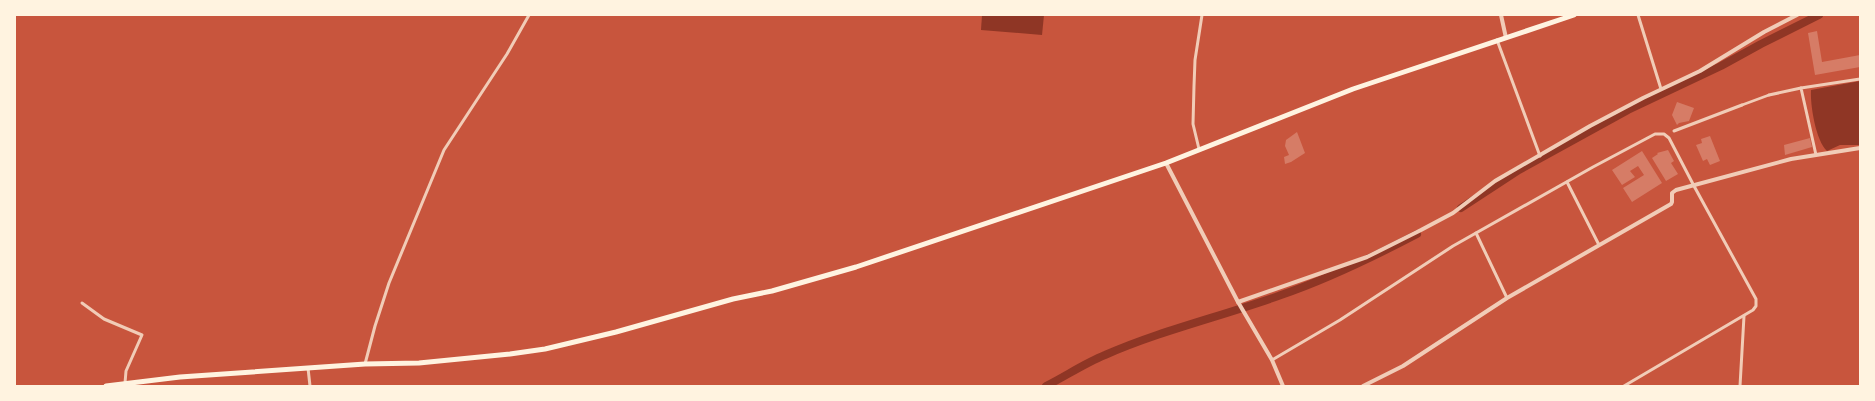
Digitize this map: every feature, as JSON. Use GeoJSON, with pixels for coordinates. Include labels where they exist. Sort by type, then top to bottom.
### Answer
{"type":"FeatureCollection","features":[{"type":"Feature","properties":{"kind":"main road"},"geometry":{"type":"LineString","coordinates":[[106,386],[180,377],[365,364],[419,363],[510,354],[545,349],[616,332],[734,299],[772,291],[856,267],[1166,163],[1353,89],[1574,15]]}},
{"type":"Feature","properties":{"kind":"street"},"geometry":{"type":"LineString","coordinates":[[365,364],[374,326],[389,283],[444,150],[507,54],[529,15]]}},
{"type":"Feature","properties":{"kind":"street"},"geometry":{"type":"LineString","coordinates":[[1199,149],[1193,124],[1195,60],[1202,15]]}},
{"type":"Feature","properties":{"kind":"street"},"geometry":{"type":"LineString","coordinates":[[1501,15],[1506,38]]}},
{"type":"Feature","properties":{"kind":"street"},"geometry":{"type":"LineString","coordinates":[[1638,15],[1661,89]]}},
{"type":"Feature","properties":{"kind":"street"},"geometry":{"type":"LineString","coordinates":[[1238,302],[1367,257],[1452,213],[1495,181],[1590,126],[1661,89],[1700,71],[1764,32],[1797,15]]}},
{"type":"Feature","properties":{"kind":"street"},"geometry":{"type":"LineString","coordinates":[[1497,40],[1540,156]]}},
{"type":"Feature","properties":{"kind":"street"},"geometry":{"type":"LineString","coordinates":[[1674,131],[1769,95],[1801,88],[1860,79]]}},
{"type":"Feature","properties":{"kind":"street"},"geometry":{"type":"LineString","coordinates":[[1801,88],[1816,155]]}},
{"type":"Feature","properties":{"kind":"street"},"geometry":{"type":"LineString","coordinates":[[1272,360],[1340,320],[1453,246],[1655,134],[1664,134],[1669,138],[1674,146],[1694,186],[1756,299],[1756,306],[1744,316],[1624,386]]}},
{"type":"Feature","properties":{"kind":"street"},"geometry":{"type":"LineString","coordinates":[[1363,386],[1403,366],[1507,298],[1671,204],[1672,192],[1791,159],[1860,148]]}},
{"type":"Feature","properties":{"kind":"street"},"geometry":{"type":"LineString","coordinates":[[1166,163],[1238,302],[1272,360],[1283,386]]}},
{"type":"Feature","properties":{"kind":"street"},"geometry":{"type":"LineString","coordinates":[[1566,182],[1599,245]]}},
{"type":"Feature","properties":{"kind":"street"},"geometry":{"type":"LineString","coordinates":[[1476,233],[1507,298]]}},
{"type":"Feature","properties":{"kind":"street"},"geometry":{"type":"LineString","coordinates":[[82,303],[104,319],[142,335],[126,371],[125,383]]}},
{"type":"Feature","properties":{"kind":"street"},"geometry":{"type":"LineString","coordinates":[[1740,386],[1744,316]]}},
{"type":"Feature","properties":{"kind":"street"},"geometry":{"type":"LineString","coordinates":[[308,368],[310,386]]}},
{"type":"Feature","properties":{"kind":"shaded area"},"geometry":{"type":"Polygon","coordinates":[[[982,15],[1044,15],[1042,35],[981,30],[982,15]]]}},
{"type":"Feature","properties":{"kind":"shaded area"},"geometry":{"type":"Polygon","coordinates":[[[1860,81],[1860,145],[1840,145],[1827,151],[1823,146],[1814,122],[1811,90],[1860,81]]]}},
{"type":"Feature","properties":{"kind":"building"},"geometry":{"type":"Polygon","coordinates":[[[1817,31],[1822,62],[1860,55],[1860,67],[1815,75],[1808,33],[1817,31]]]}},
{"type":"Feature","properties":{"kind":"building"},"geometry":{"type":"Polygon","coordinates":[[[1677,102],[1694,108],[1689,121],[1679,123],[1677,125],[1672,115],[1677,102]]]}},
{"type":"Feature","properties":{"kind":"building"},"geometry":{"type":"Polygon","coordinates":[[[1297,132],[1305,153],[1285,164],[1284,157],[1289,155],[1285,146],[1286,140],[1297,132]]]}},
{"type":"Feature","properties":{"kind":"building"},"geometry":{"type":"Polygon","coordinates":[[[1710,136],[1720,161],[1710,165],[1707,159],[1703,161],[1696,145],[1702,143],[1701,139],[1710,136]]]}},
{"type":"Feature","properties":{"kind":"building"},"geometry":{"type":"Polygon","coordinates":[[[1810,138],[1812,147],[1785,155],[1784,145],[1810,138]]]}},
{"type":"Feature","properties":{"kind":"building"},"geometry":{"type":"Polygon","coordinates":[[[1668,150],[1674,161],[1671,163],[1678,174],[1666,181],[1652,158],[1658,154],[1657,153],[1668,150]]]}},
{"type":"Feature","properties":{"kind":"building"},"geometry":{"type":"Polygon","coordinates":[[[1642,151],[1662,183],[1632,202],[1623,188],[1644,175],[1638,166],[1630,171],[1635,177],[1622,185],[1612,170],[1642,151]]]}},
{"type":"Feature","properties":{"kind":"waterway"},"geometry":{"type":"LineString","coordinates":[[1461,208],[1519,170],[1628,110],[1721,66],[1819,15]]}},
{"type":"Feature","properties":{"kind":"waterway"},"geometry":{"type":"LineString","coordinates":[[1046,386],[1105,355],[1148,338],[1299,289],[1350,267],[1417,234]]}}]}
